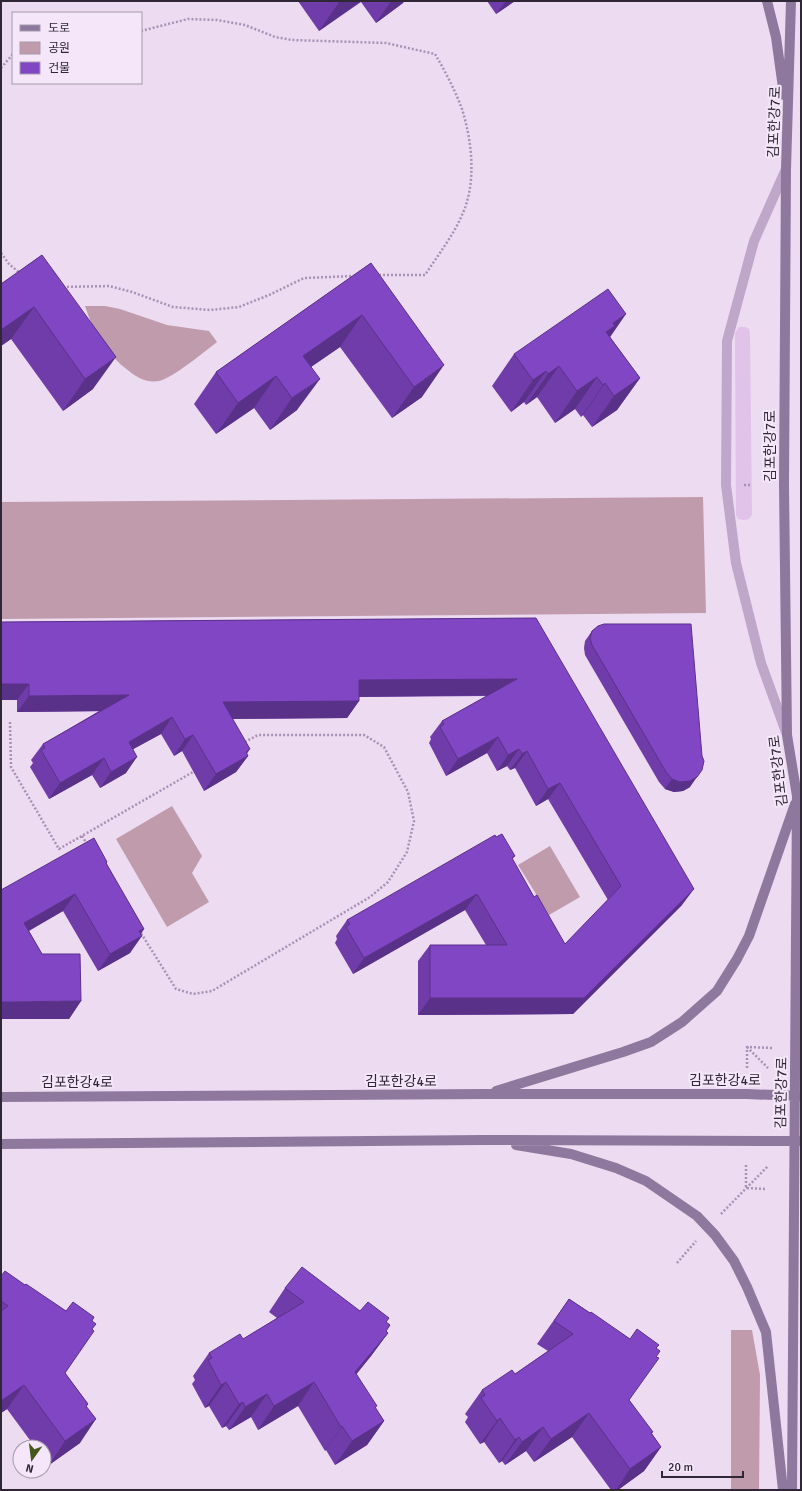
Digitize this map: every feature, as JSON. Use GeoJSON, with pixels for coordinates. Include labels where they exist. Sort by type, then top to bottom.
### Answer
{"type":"FeatureCollection","features":[{"type":"Feature","properties":{"kind":"main road"},"geometry":{"type":"LineString","coordinates":[[767,1],[776,37],[788,127]]}},
{"type":"Feature","properties":{"kind":"main road","name":"김포한강7로"},"geometry":{"type":"LineString","coordinates":[[791,1],[786,169],[784,485],[787,735],[797,796],[798,1141],[792,1490]]}},
{"type":"Feature","properties":{"kind":"main road"},"geometry":{"type":"LineString","coordinates":[[485,1094],[651,1042],[682,1022],[717,991],[749,936],[797,796]]}},
{"type":"Feature","properties":{"kind":"main road","name":"김포한강4로"},"geometry":{"type":"LineString","coordinates":[[1,1097],[485,1094],[747,1094],[798,1096]]}},
{"type":"Feature","properties":{"kind":"main road"},"geometry":{"type":"LineString","coordinates":[[484,1140],[571,1154],[616,1168],[646,1181],[697,1216],[715,1235],[734,1261],[766,1332],[783,1490]]}},
{"type":"Feature","properties":{"kind":"main road"},"geometry":{"type":"LineString","coordinates":[[1,1144],[484,1140],[798,1141]]}},
{"type":"Feature","properties":{"kind":"lane"},"geometry":{"type":"LineString","coordinates":[[786,169],[754,241],[727,340],[726,485],[736,563],[761,662],[787,735]]}},
{"type":"Feature","properties":{"kind":"path"},"geometry":{"type":"LineString","coordinates":[[142,31],[188,19],[216,20],[245,25],[275,37],[292,40],[386,43],[435,54],[448,77],[462,109],[471,154],[469,194],[463,214],[426,275],[373,275]]}},
{"type":"Feature","properties":{"kind":"path"},"geometry":{"type":"LineString","coordinates":[[1,68],[12,55]]}},
{"type":"Feature","properties":{"kind":"path"},"geometry":{"type":"LineString","coordinates":[[1,253],[9,264],[27,279]]}},
{"type":"Feature","properties":{"kind":"path"},"geometry":{"type":"LineString","coordinates":[[58,287],[109,286],[132,292],[173,307],[210,310],[239,307],[269,295],[304,278],[358,276]]}},
{"type":"Feature","properties":{"kind":"path"},"geometry":{"type":"LineString","coordinates":[[10,722],[11,767],[59,849],[193,772]]}},
{"type":"Feature","properties":{"kind":"path"},"geometry":{"type":"LineString","coordinates":[[138,929],[176,989],[193,994],[212,992],[370,897],[388,882],[407,852],[414,821],[408,792],[384,747],[364,736],[258,735],[241,745]]}},
{"type":"Feature","properties":{"kind":"path"},"geometry":{"type":"LineString","coordinates":[[82,836],[90,849]]}},
{"type":"Feature","properties":{"kind":"path"},"geometry":{"type":"LineString","coordinates":[[747,1047],[772,1048]]}},
{"type":"Feature","properties":{"kind":"path"},"geometry":{"type":"LineString","coordinates":[[747,1047],[747,1068]]}},
{"type":"Feature","properties":{"kind":"path"},"geometry":{"type":"LineString","coordinates":[[747,1047],[768,1068]]}},
{"type":"Feature","properties":{"kind":"path"},"geometry":{"type":"LineString","coordinates":[[746,1165],[746,1188]]}},
{"type":"Feature","properties":{"kind":"path"},"geometry":{"type":"LineString","coordinates":[[720,1216],[768,1166]]}},
{"type":"Feature","properties":{"kind":"path"},"geometry":{"type":"LineString","coordinates":[[746,1188],[766,1189]]}},
{"type":"Feature","properties":{"kind":"path"},"geometry":{"type":"LineString","coordinates":[[676,1263],[697,1240]]}},
{"type":"Feature","properties":{"kind":"green space"},"geometry":{"type":"Polygon","coordinates":[[[85,306],[105,306],[120,309],[167,325],[209,331],[217,342],[189,364],[165,379],[159,381],[147,381],[139,378],[114,358],[97,334],[85,306]]]}},
{"type":"Feature","properties":{"kind":"green space"},"geometry":{"type":"Polygon","coordinates":[[[703,497],[706,613],[1,619],[1,502],[703,497]]]}},
{"type":"Feature","properties":{"kind":"green space"},"geometry":{"type":"Polygon","coordinates":[[[172,806],[202,856],[192,873],[209,902],[167,927],[116,839],[172,806]]]}},
{"type":"Feature","properties":{"kind":"green space"},"geometry":{"type":"Polygon","coordinates":[[[550,846],[580,897],[549,915],[518,865],[550,846]]]}},
{"type":"Feature","properties":{"kind":"green space"},"geometry":{"type":"Polygon","coordinates":[[[731,1330],[752,1330],[760,1375],[759,1490],[731,1490],[731,1330]]]}},
{"type":"Feature","properties":{"kind":"shaded area"},"geometry":{"type":"Polygon","coordinates":[[[739,327],[749,329],[750,334],[752,515],[749,519],[744,520],[738,519],[736,515],[735,333],[739,327]]]}},
{"type":"Feature","properties":{"kind":"building"},"geometry":{"type":"Polygon","coordinates":[[[42,255],[116,357],[85,379],[34,307],[1,330],[1,284],[42,255]]]}},
{"type":"Feature","properties":{"kind":"building"},"geometry":{"type":"Polygon","coordinates":[[[371,263],[444,365],[414,387],[362,315],[303,356],[320,379],[292,398],[276,376],[238,403],[216,372],[371,263]]]}},
{"type":"Feature","properties":{"kind":"building"},"geometry":{"type":"Polygon","coordinates":[[[608,289],[626,314],[613,323],[615,326],[606,332],[640,378],[614,396],[605,383],[603,385],[597,377],[577,391],[559,366],[548,374],[546,371],[533,380],[514,354],[608,289]]]}},
{"type":"Feature","properties":{"kind":"building"},"geometry":{"type":"Polygon","coordinates":[[[536,618],[694,889],[584,998],[430,998],[430,945],[507,945],[477,894],[364,958],[346,927],[350,924],[347,920],[495,835],[496,837],[502,834],[515,856],[512,858],[534,897],[537,895],[565,944],[621,886],[560,783],[548,789],[527,751],[522,754],[519,749],[508,755],[498,737],[458,759],[440,727],[444,724],[442,721],[517,679],[359,680],[359,701],[223,702],[250,749],[246,752],[248,756],[216,774],[193,735],[185,739],[172,717],[129,742],[137,757],[111,772],[104,758],[60,783],[41,750],[45,748],[43,744],[129,695],[29,696],[29,684],[1,684],[1,622],[536,618]]]}},
{"type":"Feature","properties":{"kind":"building"},"geometry":{"type":"Polygon","coordinates":[[[604,624],[691,624],[702,756],[704,761],[702,770],[697,777],[690,781],[680,782],[672,779],[666,772],[592,645],[590,638],[592,631],[598,626],[604,624]]]}},
{"type":"Feature","properties":{"kind":"building"},"geometry":{"type":"Polygon","coordinates":[[[94,838],[107,862],[106,863],[144,929],[139,931],[142,936],[110,954],[75,894],[24,923],[42,954],[80,954],[81,1001],[1,1002],[1,890],[94,838]]]}},
{"type":"Feature","properties":{"kind":"building"},"geometry":{"type":"Polygon","coordinates":[[[302,1267],[360,1311],[368,1302],[389,1318],[386,1322],[390,1325],[386,1331],[388,1333],[355,1372],[377,1406],[375,1407],[384,1421],[352,1441],[342,1426],[341,1427],[314,1382],[274,1406],[267,1394],[245,1407],[243,1402],[239,1404],[226,1382],[221,1385],[208,1360],[212,1358],[209,1353],[240,1334],[243,1339],[304,1302],[285,1288],[302,1267]]]}},
{"type":"Feature","properties":{"kind":"building"},"geometry":{"type":"Polygon","coordinates":[[[5,1271],[66,1311],[73,1302],[94,1317],[92,1321],[96,1324],[92,1329],[94,1331],[65,1373],[88,1404],[86,1406],[96,1419],[65,1441],[24,1385],[1,1401],[1,1311],[8,1306],[1,1301],[1,1276],[5,1271]]]}},
{"type":"Feature","properties":{"kind":"building"},"geometry":{"type":"Polygon","coordinates":[[[569,1299],[630,1339],[637,1329],[659,1345],[656,1348],[660,1351],[656,1357],[659,1358],[629,1400],[653,1432],[651,1433],[661,1447],[630,1469],[589,1413],[551,1439],[543,1427],[522,1442],[519,1437],[515,1440],[500,1418],[497,1421],[481,1398],[485,1395],[482,1390],[512,1370],[515,1374],[573,1334],[554,1321],[569,1299]]]}}]}
